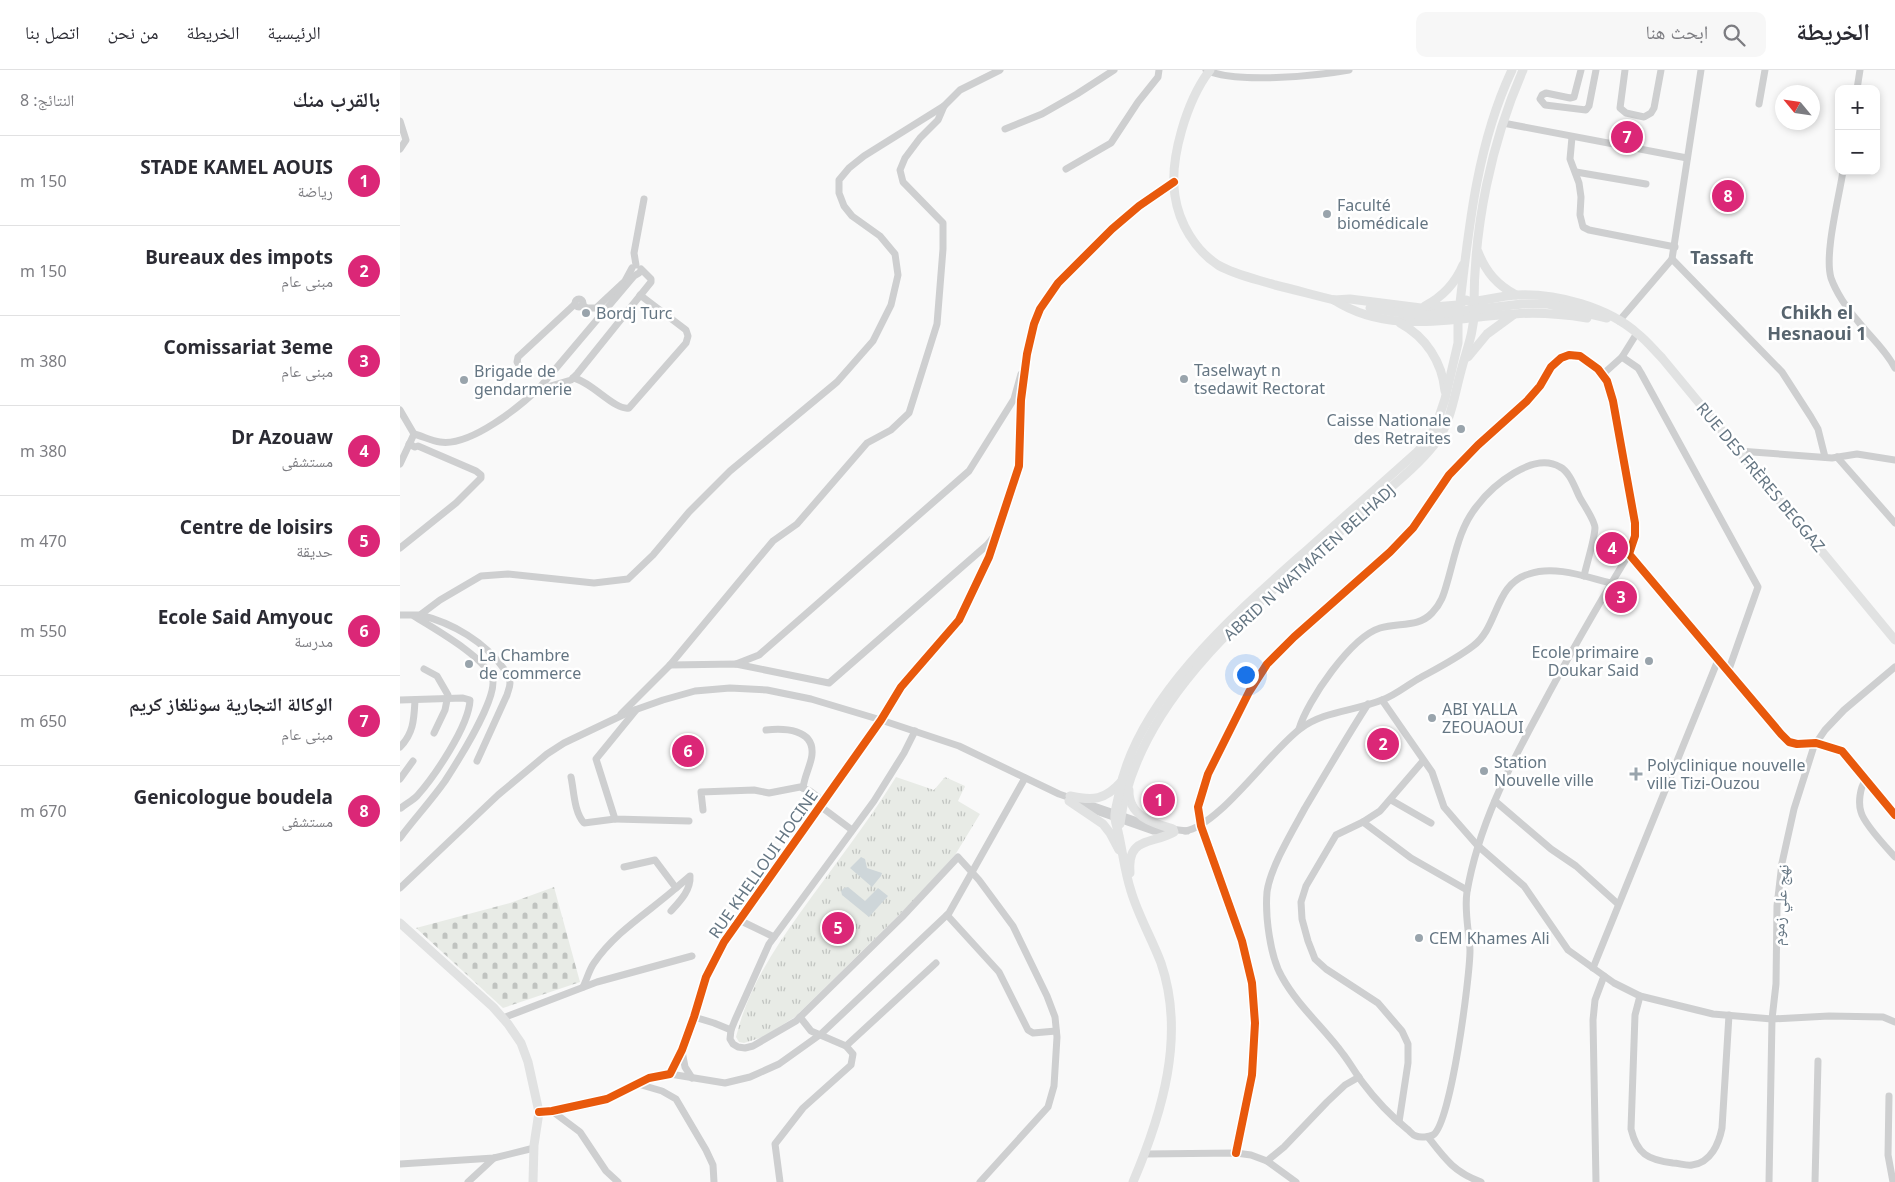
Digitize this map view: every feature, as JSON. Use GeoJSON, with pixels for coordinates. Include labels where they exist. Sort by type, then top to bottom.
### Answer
{"type":"FeatureCollection","features":[{"type":"Feature","properties":{"kind":"main road"},"geometry":{"type":"LineString","coordinates":[[1208,70],[1199,86],[1184,123],[1179,142],[1174,182],[1177,206],[1184,226],[1208,258],[1220,266],[1246,277],[1344,303],[1394,312],[1428,315],[1515,305],[1548,304],[1619,322]]}},
{"type":"Feature","properties":{"kind":"main road"},"geometry":{"type":"LineString","coordinates":[[1421,308],[1434,301],[1449,287],[1460,271],[1465,258],[1489,130],[1512,70]]}},
{"type":"Feature","properties":{"kind":"main road"},"geometry":{"type":"LineString","coordinates":[[1173,830],[1148,821],[1133,808],[1125,781],[1134,745],[1142,730],[1185,671],[1225,624],[1417,452],[1428,440],[1436,426],[1445,399],[1467,310],[1478,250],[1484,200],[1503,123],[1523,70]]}},
{"type":"Feature","properties":{"kind":"main road"},"geometry":{"type":"LineString","coordinates":[[1478,250],[1488,272],[1496,282],[1517,295]]}},
{"type":"Feature","properties":{"kind":"main road"},"geometry":{"type":"LineString","coordinates":[[1465,258],[1467,310]]}},
{"type":"Feature","properties":{"kind":"main road","name":"RUE DES FRÈRES BEGGAZ"},"geometry":{"type":"LineString","coordinates":[[1467,310],[1517,295],[1548,297],[1598,309],[1637,333],[1662,358],[1895,640]]}},
{"type":"Feature","properties":{"kind":"main road"},"geometry":{"type":"LineString","coordinates":[[1334,300],[1350,299],[1421,308],[1514,314],[1541,313],[1619,322]]}},
{"type":"Feature","properties":{"kind":"main road"},"geometry":{"type":"LineString","coordinates":[[1334,300],[1365,314],[1396,321],[1425,323],[1467,310]]}},
{"type":"Feature","properties":{"kind":"main road","name":"ABRID N WATMATEN BELHADJ"},"geometry":{"type":"LineString","coordinates":[[1122,858],[1118,817],[1125,781],[1159,718],[1173,698],[1229,632],[1392,486],[1435,444],[1444,431],[1472,332],[1467,310]]}},
{"type":"Feature","properties":{"kind":"main road"},"geometry":{"type":"LineString","coordinates":[[1461,370],[1472,351],[1487,334],[1514,314]]}},
{"type":"Feature","properties":{"kind":"main road"},"geometry":{"type":"LineString","coordinates":[[1396,321],[1414,332],[1429,348],[1438,362],[1443,378],[1445,399]]}},
{"type":"Feature","properties":{"kind":"main road"},"geometry":{"type":"LineString","coordinates":[[1069,799],[1096,799],[1114,790],[1125,781]]}},
{"type":"Feature","properties":{"kind":"main road"},"geometry":{"type":"LineString","coordinates":[[1069,799],[1102,824],[1110,833],[1122,858],[1131,893],[1153,940],[1168,992],[1172,1035],[1170,1060],[1145,1154],[1133,1182]]}},
{"type":"Feature","properties":{"kind":"main road"},"geometry":{"type":"LineString","coordinates":[[1131,893],[1130,855],[1137,845],[1150,839],[1164,837],[1173,830]]}},
{"type":"Feature","properties":{"kind":"main road"},"geometry":{"type":"LineString","coordinates":[[400,923],[503,1018],[521,1043],[528,1062],[539,1112],[534,1147],[533,1182]]}},
{"type":"Feature","properties":{"kind":"street"},"geometry":{"type":"LineString","coordinates":[[417,615],[481,576],[508,574],[594,583],[628,579],[653,555],[689,512],[730,471],[837,382],[872,341],[891,305],[898,275],[896,254],[880,236],[852,216],[844,206],[839,193],[840,180],[849,168],[864,156],[944,106],[960,90],[1000,70]]}},
{"type":"Feature","properties":{"kind":"street"},"geometry":{"type":"LineString","coordinates":[[1005,129],[1042,114],[1114,70]]}},
{"type":"Feature","properties":{"kind":"street"},"geometry":{"type":"LineString","coordinates":[[1066,169],[1111,143],[1138,102],[1158,77],[1159,70]]}},
{"type":"Feature","properties":{"kind":"street"},"geometry":{"type":"LineString","coordinates":[[1208,70],[1245,78],[1322,75],[1349,70]]}},
{"type":"Feature","properties":{"kind":"street"},"geometry":{"type":"LineString","coordinates":[[1264,77],[1272,70]]}},
{"type":"Feature","properties":{"kind":"street"},"geometry":{"type":"LineString","coordinates":[[1581,70],[1574,97],[1546,93],[1542,95],[1540,100],[1542,103],[1545,105],[1586,110],[1589,106],[1596,70]]}},
{"type":"Feature","properties":{"kind":"street"},"geometry":{"type":"LineString","coordinates":[[1625,70],[1620,108],[1626,113],[1644,116],[1651,113],[1654,108],[1661,70]]}},
{"type":"Feature","properties":{"kind":"street"},"geometry":{"type":"LineString","coordinates":[[1619,322],[1672,259],[1701,70]]}},
{"type":"Feature","properties":{"kind":"street"},"geometry":{"type":"LineString","coordinates":[[1759,104],[1765,70]]}},
{"type":"Feature","properties":{"kind":"street"},"geometry":{"type":"LineString","coordinates":[[1857,85],[1860,70]]}},
{"type":"Feature","properties":{"kind":"street"},"geometry":{"type":"LineString","coordinates":[[617,718],[670,665],[773,540],[797,524],[867,442],[891,430],[909,413],[937,324],[941,286],[943,223],[903,182],[900,170],[920,138],[938,120],[944,106]]}},
{"type":"Feature","properties":{"kind":"street"},"geometry":{"type":"LineString","coordinates":[[400,121],[406,140],[400,149]]}},
{"type":"Feature","properties":{"kind":"street"},"geometry":{"type":"LineString","coordinates":[[1503,123],[1687,158]]}},
{"type":"Feature","properties":{"kind":"street"},"geometry":{"type":"LineString","coordinates":[[1572,137],[1570,159],[1572,168],[1576,172],[1581,197],[1580,215],[1583,227],[1643,242],[1675,247]]}},
{"type":"Feature","properties":{"kind":"street"},"geometry":{"type":"LineString","coordinates":[[1576,172],[1646,184]]}},
{"type":"Feature","properties":{"kind":"street"},"geometry":{"type":"LineString","coordinates":[[1842,175],[1829,252],[1831,277],[1856,320],[1879,343],[1895,368]]}},
{"type":"Feature","properties":{"kind":"street"},"geometry":{"type":"LineString","coordinates":[[736,664],[759,654],[969,471],[1014,399],[1034,324],[1040,309],[1058,283],[1124,217],[1174,182]]}},
{"type":"Feature","properties":{"kind":"street"},"geometry":{"type":"LineString","coordinates":[[400,410],[414,434],[441,442],[454,441],[475,434],[504,416],[536,390],[560,365],[634,276],[637,269],[634,253],[644,199]]}},
{"type":"Feature","properties":{"kind":"street"},"geometry":{"type":"LineString","coordinates":[[1672,259],[1782,372],[1812,417],[1818,429],[1825,457]]}},
{"type":"Feature","properties":{"kind":"street"},"geometry":{"type":"LineString","coordinates":[[536,390],[573,378],[651,282],[651,279],[637,269]]}},
{"type":"Feature","properties":{"kind":"street"},"geometry":{"type":"LineString","coordinates":[[521,368],[517,362],[518,357],[578,305],[596,308],[637,269]]}},
{"type":"Feature","properties":{"kind":"street"},"geometry":{"type":"LineString","coordinates":[[573,378],[584,381],[620,407],[629,408],[686,342],[688,336],[686,330],[640,295]]}},
{"type":"Feature","properties":{"kind":"street"},"geometry":{"type":"LineString","coordinates":[[1602,375],[1622,357],[1637,333]]}},
{"type":"Feature","properties":{"kind":"street","name":"RUE KHELLOUI HOCINE"},"geometry":{"type":"LineString","coordinates":[[670,1074],[682,1050],[706,978],[724,942],[881,720],[901,687],[959,620],[989,558],[1019,466],[1021,400],[1027,354]]}},
{"type":"Feature","properties":{"kind":"street"},"geometry":{"type":"LineString","coordinates":[[1236,1153],[1252,1075],[1255,1023],[1252,983],[1242,941],[1201,826],[1198,807],[1208,774],[1244,701],[1267,664],[1294,637],[1390,552],[1413,528],[1449,475],[1478,445],[1527,401],[1540,386],[1551,367],[1561,358],[1569,355],[1580,356],[1598,369],[1607,381],[1613,401],[1635,523],[1634,536],[1628,554],[1574,647],[1523,742],[1495,801],[1478,845],[1466,896],[1470,951],[1461,1027],[1442,1124],[1436,1134],[1428,1137],[1416,1136],[1399,1122],[1359,1077],[1343,1054],[1293,994],[1280,975],[1273,952],[1266,914],[1267,890],[1286,842],[1346,738],[1368,704]]}},
{"type":"Feature","properties":{"kind":"street"},"geometry":{"type":"LineString","coordinates":[[1622,357],[1642,373],[1758,587],[1728,672]]}},
{"type":"Feature","properties":{"kind":"street"},"geometry":{"type":"LineString","coordinates":[[400,464],[414,434]]}},
{"type":"Feature","properties":{"kind":"street"},"geometry":{"type":"LineString","coordinates":[[400,548],[449,509],[481,478],[481,475],[476,471],[418,446],[415,447],[409,444]]}},
{"type":"Feature","properties":{"kind":"street"},"geometry":{"type":"LineString","coordinates":[[1739,451],[1825,457],[1857,454],[1895,460]]}},
{"type":"Feature","properties":{"kind":"street"},"geometry":{"type":"LineString","coordinates":[[1837,457],[1895,523]]}},
{"type":"Feature","properties":{"kind":"street"},"geometry":{"type":"LineString","coordinates":[[1299,730],[1306,711],[1319,689],[1363,637],[1378,629],[1418,623],[1439,606],[1466,522],[1477,506],[1517,471],[1532,464],[1546,463],[1560,466],[1570,476],[1595,527],[1584,576]]}},
{"type":"Feature","properties":{"kind":"street"},"geometry":{"type":"LineString","coordinates":[[670,665],[736,664],[829,684],[987,545],[999,530]]}},
{"type":"Feature","properties":{"kind":"street"},"geometry":{"type":"LineString","coordinates":[[1628,554],[1789,742],[1797,744],[1816,743],[1842,751],[1895,815]]}},
{"type":"Feature","properties":{"kind":"street"},"geometry":{"type":"LineString","coordinates":[[400,888],[498,794],[546,754],[564,743],[637,709],[696,692],[730,688],[766,690],[811,699],[881,720],[959,746],[1069,799],[1153,831],[1187,831],[1201,826],[1220,810],[1299,730],[1315,720],[1382,700],[1478,642],[1486,632],[1508,587],[1517,579],[1530,573],[1545,571],[1584,576],[1611,583]]}},
{"type":"Feature","properties":{"kind":"street"},"geometry":{"type":"LineString","coordinates":[[400,615],[417,615],[438,620],[470,636],[495,657],[509,678],[510,688],[478,761]]}},
{"type":"Feature","properties":{"kind":"street"},"geometry":{"type":"LineString","coordinates":[[400,838],[444,782],[471,739],[488,704],[493,683],[492,677],[473,656],[417,615]]}},
{"type":"Feature","properties":{"kind":"street"},"geometry":{"type":"LineString","coordinates":[[1592,968],[1718,660]]}},
{"type":"Feature","properties":{"kind":"street","name":"نهج علي زموم"},"geometry":{"type":"LineString","coordinates":[[1769,1182],[1772,1019],[1776,984],[1777,906],[1782,863],[1794,809],[1806,766],[1816,743],[1825,730],[1844,710],[1895,666]]}},
{"type":"Feature","properties":{"kind":"street"},"geometry":{"type":"LineString","coordinates":[[424,669],[437,676],[448,694],[445,710],[434,733]]}},
{"type":"Feature","properties":{"kind":"street"},"geometry":{"type":"LineString","coordinates":[[400,700],[463,698],[470,700],[459,735],[416,797],[401,808]]}},
{"type":"Feature","properties":{"kind":"street"},"geometry":{"type":"LineString","coordinates":[[400,747],[409,737],[414,724],[415,700]]}},
{"type":"Feature","properties":{"kind":"street"},"geometry":{"type":"LineString","coordinates":[[1382,700],[1432,772],[1444,807],[1478,845],[1524,886],[1568,950],[1604,976],[1640,996],[1713,1014],[1772,1019],[1829,1016],[1883,1018],[1895,1022]]}},
{"type":"Feature","properties":{"kind":"street"},"geometry":{"type":"LineString","coordinates":[[615,818],[596,759],[637,709]]}},
{"type":"Feature","properties":{"kind":"street"},"geometry":{"type":"LineString","coordinates":[[766,730],[782,728],[804,734],[811,743],[813,755],[804,776],[803,788]]}},
{"type":"Feature","properties":{"kind":"street"},"geometry":{"type":"LineString","coordinates":[[915,731],[904,753],[874,801],[774,937],[761,958],[731,1030],[730,1039],[738,1047],[753,1046],[800,1018],[890,929],[958,857],[1013,926],[1047,996],[1055,1018],[1056,1031],[1054,1086],[1048,1107],[980,1182]]}},
{"type":"Feature","properties":{"kind":"street"},"geometry":{"type":"LineString","coordinates":[[400,779],[413,761]]}},
{"type":"Feature","properties":{"kind":"street"},"geometry":{"type":"LineString","coordinates":[[1399,1122],[1408,1063],[1408,1044],[1402,1031],[1378,1003],[1326,969],[1315,959],[1302,919],[1301,902],[1306,886],[1336,834],[1363,822],[1380,811],[1423,761]]}},
{"type":"Feature","properties":{"kind":"street"},"geometry":{"type":"LineString","coordinates":[[571,777],[576,807],[584,823],[615,818],[689,821]]}},
{"type":"Feature","properties":{"kind":"street"},"geometry":{"type":"LineString","coordinates":[[539,1112],[607,1099],[648,1078],[670,1074],[725,1083],[750,1077],[779,1064],[821,1034],[947,915],[1025,778]]}},
{"type":"Feature","properties":{"kind":"street"},"geometry":{"type":"LineString","coordinates":[[1865,781],[1861,791],[1861,813],[1895,857]]}},
{"type":"Feature","properties":{"kind":"street"},"geometry":{"type":"LineString","coordinates":[[703,810],[701,792],[754,790],[769,793],[803,788],[810,791],[821,804],[852,830]]}},
{"type":"Feature","properties":{"kind":"street"},"geometry":{"type":"LineString","coordinates":[[1391,800],[1430,823]]}},
{"type":"Feature","properties":{"kind":"street"},"geometry":{"type":"LineString","coordinates":[[1495,801],[1551,849],[1576,866],[1618,904]]}},
{"type":"Feature","properties":{"kind":"street"},"geometry":{"type":"LineString","coordinates":[[1363,822],[1411,858],[1467,890]]}},
{"type":"Feature","properties":{"kind":"street"},"geometry":{"type":"LineString","coordinates":[[624,867],[655,860],[676,888]]}},
{"type":"Feature","properties":{"kind":"street"},"geometry":{"type":"LineString","coordinates":[[583,987],[594,963],[632,922],[652,910],[690,876],[690,882],[685,895],[671,912]]}},
{"type":"Feature","properties":{"kind":"street"},"geometry":{"type":"LineString","coordinates":[[400,893],[407,882]]}},
{"type":"Feature","properties":{"kind":"street"},"geometry":{"type":"LineString","coordinates":[[947,915],[999,972],[1028,1030],[1033,1033],[1056,1031]]}},
{"type":"Feature","properties":{"kind":"street"},"geometry":{"type":"LineString","coordinates":[[739,920],[774,937]]}},
{"type":"Feature","properties":{"kind":"street"},"geometry":{"type":"LineString","coordinates":[[503,1018],[583,987],[692,956]]}},
{"type":"Feature","properties":{"kind":"street"},"geometry":{"type":"LineString","coordinates":[[846,1046],[936,963]]}},
{"type":"Feature","properties":{"kind":"street"},"geometry":{"type":"LineString","coordinates":[[1596,1182],[1593,1020],[1595,1000],[1604,976]]}},
{"type":"Feature","properties":{"kind":"street"},"geometry":{"type":"LineString","coordinates":[[1640,996],[1635,1015],[1632,1129],[1634,1140],[1639,1149],[1649,1158],[1659,1161],[1692,1165],[1702,1161],[1713,1152],[1719,1143],[1722,1128],[1729,1015]]}},
{"type":"Feature","properties":{"kind":"street"},"geometry":{"type":"LineString","coordinates":[[694,1017],[714,1022],[731,1030]]}},
{"type":"Feature","properties":{"kind":"street"},"geometry":{"type":"LineString","coordinates":[[780,1182],[775,1144],[802,1108],[851,1065],[853,1054],[846,1046],[811,1030],[800,1018]]}},
{"type":"Feature","properties":{"kind":"street"},"geometry":{"type":"LineString","coordinates":[[682,1050],[685,1067],[692,1078]]}},
{"type":"Feature","properties":{"kind":"street"},"geometry":{"type":"LineString","coordinates":[[1815,1182],[1818,1061]]}},
{"type":"Feature","properties":{"kind":"street"},"geometry":{"type":"LineString","coordinates":[[1267,1161],[1284,1147],[1327,1102],[1345,1086],[1359,1077]]}},
{"type":"Feature","properties":{"kind":"street"},"geometry":{"type":"LineString","coordinates":[[638,1084],[662,1091],[676,1099],[713,1165],[714,1182]]}},
{"type":"Feature","properties":{"kind":"street"},"geometry":{"type":"LineString","coordinates":[[1889,1096],[1888,1156],[1893,1182]]}},
{"type":"Feature","properties":{"kind":"street"},"geometry":{"type":"LineString","coordinates":[[552,1111],[580,1132],[606,1171],[618,1182]]}},
{"type":"Feature","properties":{"kind":"street"},"geometry":{"type":"LineString","coordinates":[[1428,1137],[1445,1160],[1456,1170],[1481,1182]]}},
{"type":"Feature","properties":{"kind":"street"},"geometry":{"type":"LineString","coordinates":[[400,1164],[494,1158],[534,1147]]}},
{"type":"Feature","properties":{"kind":"street"},"geometry":{"type":"LineString","coordinates":[[1145,1154],[1236,1153],[1251,1155],[1267,1161],[1296,1182]]}},
{"type":"Feature","properties":{"kind":"street"},"geometry":{"type":"LineString","coordinates":[[468,1182],[494,1158]]}},
{"type":"Feature","properties":{"kind":"green space"},"geometry":{"type":"Polygon","coordinates":[[[896,777],[934,790],[945,777],[965,786],[958,801],[980,814],[955,855],[911,903],[795,1017],[763,1037],[744,1043],[739,1042],[736,1037],[741,1020],[754,988],[770,957],[896,777]]]}},
{"type":"Feature","properties":{"kind":"green space"},"geometry":{"type":"Polygon","coordinates":[[[554,887],[580,982],[503,1008],[416,928],[510,903],[554,887]]]}},
{"type":"Feature","properties":{"kind":"shaded area"},"geometry":{"type":"Polygon","coordinates":[[[861,857],[865,859],[867,868],[882,873],[872,887],[850,868],[861,857]]]}},
{"type":"Feature","properties":{"kind":"shaded area"},"geometry":{"type":"Polygon","coordinates":[[[848,887],[865,901],[878,888],[888,896],[869,917],[842,895],[841,891],[848,887]]]}},
{"type":"Feature","properties":{"kind":"cycle path"},"geometry":{"type":"LineString","coordinates":[[539,1112],[607,1099],[649,1078],[670,1074],[682,1050],[706,977],[724,942],[881,720],[901,687],[959,620],[989,557],[1019,466],[1021,400],[1027,354],[1034,324],[1040,309],[1058,283],[1112,229],[1139,206],[1174,182]]}},
{"type":"Feature","properties":{"kind":"cycle path"},"geometry":{"type":"LineString","coordinates":[[1236,1153],[1252,1075],[1255,1023],[1252,983],[1242,941],[1201,826],[1198,807],[1208,774],[1249,692],[1267,664],[1294,637],[1390,552],[1413,528],[1449,475],[1478,445],[1527,401],[1540,386],[1551,367],[1561,358],[1569,355],[1580,356],[1598,369],[1607,381],[1613,401],[1635,523],[1635,536],[1629,554],[1789,742],[1797,744],[1816,743],[1842,751],[1895,815]]}},
{"type":"Feature","properties":{"kind":"place","name":"الوكالة التجارية سونلغاز كريم"},"geometry":{"type":"Point","coordinates":[1627,137]}},
{"type":"Feature","properties":{"kind":"place","name":"Genicologue boudela"},"geometry":{"type":"Point","coordinates":[1728,196]}},
{"type":"Feature","properties":{"kind":"place","name":"Faculté biomédicale"},"geometry":{"type":"Point","coordinates":[1327,214]}},
{"type":"Feature","properties":{"kind":"place","name":"Bordj Turc"},"geometry":{"type":"Point","coordinates":[586,313]}},
{"type":"Feature","properties":{"kind":"place","name":"Taselwayt n tsedawit Rectorat"},"geometry":{"type":"Point","coordinates":[1184,379]}},
{"type":"Feature","properties":{"kind":"place","name":"Brigade de gendarmerie"},"geometry":{"type":"Point","coordinates":[464,380]}},
{"type":"Feature","properties":{"kind":"place","name":"Caisse Nationale des Retraites"},"geometry":{"type":"Point","coordinates":[1461,429]}},
{"type":"Feature","properties":{"kind":"place","name":"Dr Azouaw"},"geometry":{"type":"Point","coordinates":[1612,548]}},
{"type":"Feature","properties":{"kind":"place","name":"Comissariat 3eme"},"geometry":{"type":"Point","coordinates":[1621,597]}},
{"type":"Feature","properties":{"kind":"place","name":"Ecole primaire Doukar Said"},"geometry":{"type":"Point","coordinates":[1649,661]}},
{"type":"Feature","properties":{"kind":"place","name":"La Chambre de commerce"},"geometry":{"type":"Point","coordinates":[469,664]}},
{"type":"Feature","properties":{"kind":"place","name":"ABI YALLA ZEOUAOUI"},"geometry":{"type":"Point","coordinates":[1432,718]}},
{"type":"Feature","properties":{"kind":"place","name":"Bureaux des impots"},"geometry":{"type":"Point","coordinates":[1383,744]}},
{"type":"Feature","properties":{"kind":"place","name":"Ecole Said Amyouc"},"geometry":{"type":"Point","coordinates":[688,751]}},
{"type":"Feature","properties":{"kind":"place","name":"Station Nouvelle ville"},"geometry":{"type":"Point","coordinates":[1484,771]}},
{"type":"Feature","properties":{"kind":"place","name":"Polyclinique nouvelle ville Tizi-Ouzou"},"geometry":{"type":"Point","coordinates":[1636,774]}},
{"type":"Feature","properties":{"kind":"place","name":"STADE KAMEL AOUIS"},"geometry":{"type":"Point","coordinates":[1159,800]}},
{"type":"Feature","properties":{"kind":"place","name":"Centre de loisirs"},"geometry":{"type":"Point","coordinates":[838,928]}},
{"type":"Feature","properties":{"kind":"place","name":"CEM Khames Ali"},"geometry":{"type":"Point","coordinates":[1419,938]}},
{"type":"Feature","properties":{"kind":"district","name":"Tassaft"},"geometry":{"type":"Point","coordinates":[1722,257]}},
{"type":"Feature","properties":{"kind":"district","name":"Chikh el Hesnaoui 1"},"geometry":{"type":"Point","coordinates":[1817,322]}}]}
